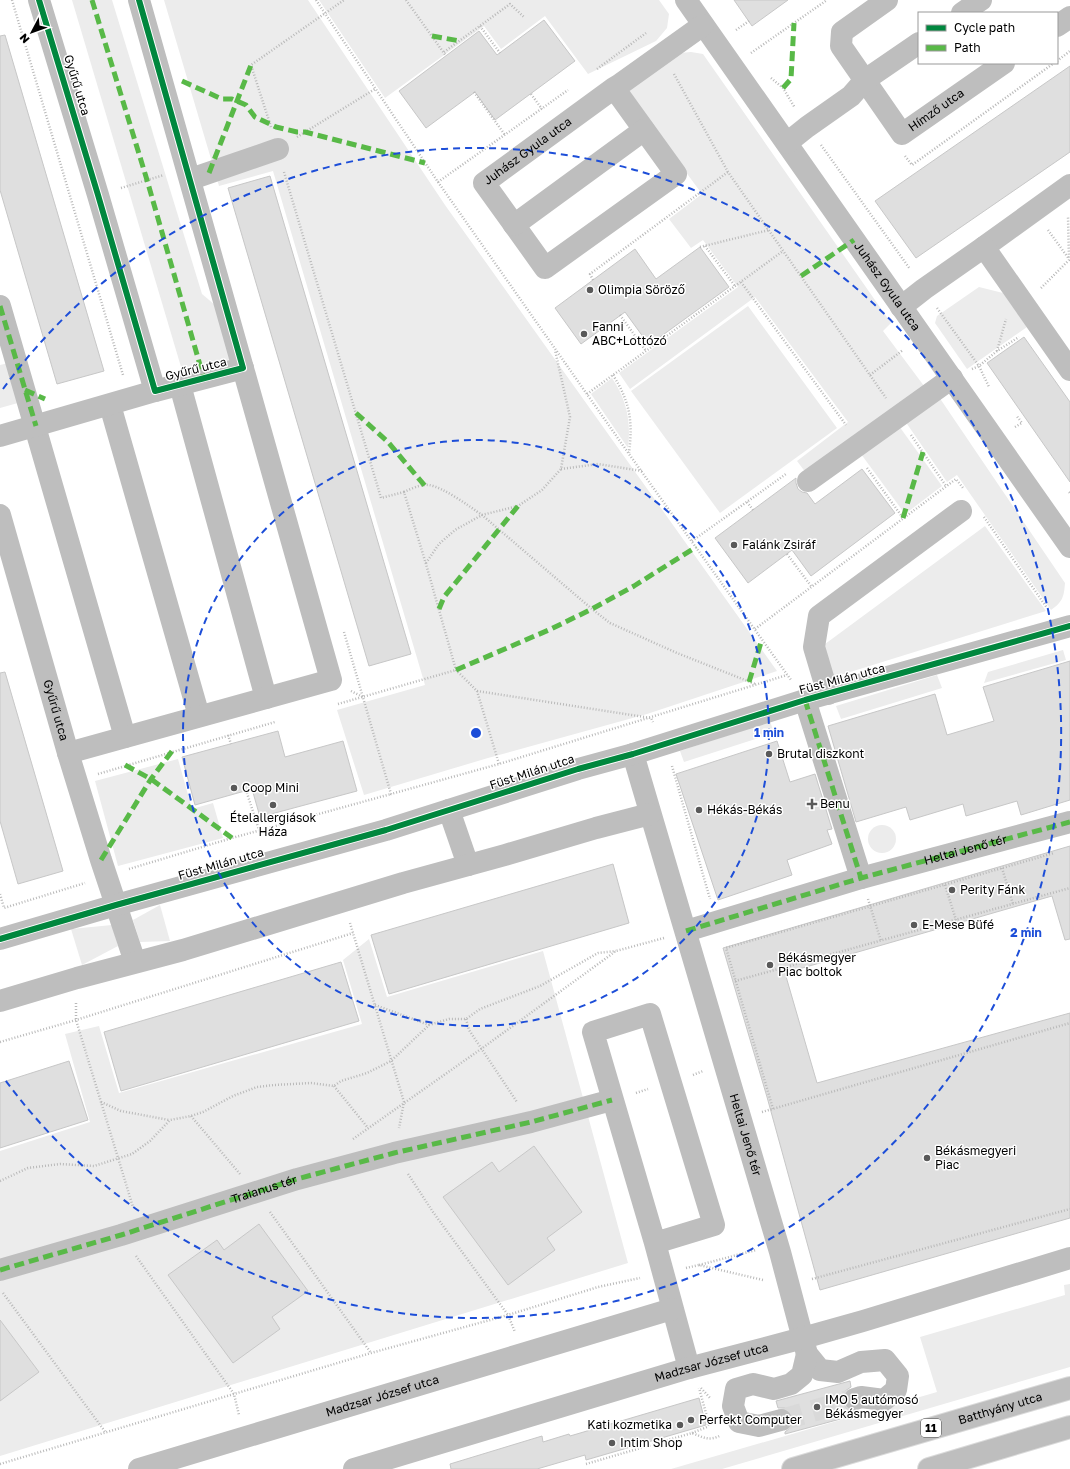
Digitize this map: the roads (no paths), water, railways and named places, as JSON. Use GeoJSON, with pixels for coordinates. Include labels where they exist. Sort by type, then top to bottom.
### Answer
{"type":"FeatureCollection","features":[{"type":"Feature","properties":{"kind":"street","name":"Gyűrű utca"},"geometry":{"type":"LineString","coordinates":[[39,0],[155,391],[243,368],[139,0]]}},
{"type":"Feature","properties":{"kind":"street","name":"Juhász Gyula utca"},"geometry":{"type":"LineString","coordinates":[[686,0],[1070,548]]}},
{"type":"Feature","properties":{"kind":"street","name":"Hímző utca"},"geometry":{"type":"LineString","coordinates":[[887,0],[842,32],[841,46],[902,134],[1003,64]]}},
{"type":"Feature","properties":{"kind":"street"},"geometry":{"type":"LineString","coordinates":[[963,12],[981,0]]}},
{"type":"Feature","properties":{"kind":"street"},"geometry":{"type":"LineString","coordinates":[[1058,25],[1070,17]]}},
{"type":"Feature","properties":{"kind":"street","name":"Juhász Gyula utca"},"geometry":{"type":"LineString","coordinates":[[614,88],[676,174],[545,268],[484,183],[614,88],[704,25]]}},
{"type":"Feature","properties":{"kind":"street"},"geometry":{"type":"LineString","coordinates":[[787,143],[807,126],[851,96],[865,80],[918,44]]}},
{"type":"Feature","properties":{"kind":"street"},"geometry":{"type":"LineString","coordinates":[[514,225],[644,130]]}},
{"type":"Feature","properties":{"kind":"street"},"geometry":{"type":"LineString","coordinates":[[189,173],[278,149]]}},
{"type":"Feature","properties":{"kind":"street"},"geometry":{"type":"LineString","coordinates":[[901,307],[1068,187]]}},
{"type":"Feature","properties":{"kind":"street"},"geometry":{"type":"LineString","coordinates":[[984,247],[1070,370]]}},
{"type":"Feature","properties":{"kind":"street"},"geometry":{"type":"LineString","coordinates":[[0,306],[125,737]]}},
{"type":"Feature","properties":{"kind":"street"},"geometry":{"type":"LineString","coordinates":[[68,753],[331,680],[243,368]]}},
{"type":"Feature","properties":{"kind":"street"},"geometry":{"type":"LineString","coordinates":[[808,481],[952,378]]}},
{"type":"Feature","properties":{"kind":"street"},"geometry":{"type":"LineString","coordinates":[[180,385],[266,698]]}},
{"type":"Feature","properties":{"kind":"street"},"geometry":{"type":"LineString","coordinates":[[0,436],[155,391]]}},
{"type":"Feature","properties":{"kind":"street"},"geometry":{"type":"LineString","coordinates":[[110,405],[199,716]]}},
{"type":"Feature","properties":{"kind":"street"},"geometry":{"type":"LineString","coordinates":[[828,694],[814,647],[819,616],[963,501]]}},
{"type":"Feature","properties":{"kind":"street","name":"Gyűrű utca"},"geometry":{"type":"LineString","coordinates":[[0,515],[68,753],[106,876],[135,962]]}},
{"type":"Feature","properties":{"kind":"street","name":"Füst Milán utca"},"geometry":{"type":"LineString","coordinates":[[0,939],[386,830],[578,769],[633,754],[805,700],[1070,626]]}},
{"type":"Feature","properties":{"kind":"street"},"geometry":{"type":"LineString","coordinates":[[805,700],[863,886]]}},
{"type":"Feature","properties":{"kind":"street","name":"Heltai Jenő tér"},"geometry":{"type":"LineString","coordinates":[[633,754],[686,931],[748,1113],[805,1346]]}},
{"type":"Feature","properties":{"kind":"street"},"geometry":{"type":"LineString","coordinates":[[449,810],[468,865]]}},
{"type":"Feature","properties":{"kind":"street"},"geometry":{"type":"LineString","coordinates":[[0,1001],[135,962],[183,950],[403,882],[650,814]]}},
{"type":"Feature","properties":{"kind":"street","name":"Heltai Jenő tér"},"geometry":{"type":"LineString","coordinates":[[686,931],[717,921],[863,886],[1070,822]]}},
{"type":"Feature","properties":{"kind":"street"},"geometry":{"type":"LineString","coordinates":[[655,1243],[714,1224],[650,1014],[593,1032],[655,1243],[689,1368]]}},
{"type":"Feature","properties":{"kind":"street","name":"Traianus tér"},"geometry":{"type":"LineString","coordinates":[[0,1270],[130,1232],[297,1179],[394,1152],[531,1122],[612,1100]]}},
{"type":"Feature","properties":{"kind":"street","name":"Madzsar József utca"},"geometry":{"type":"LineString","coordinates":[[354,1469],[689,1368],[805,1346],[1070,1258]]}},
{"type":"Feature","properties":{"kind":"street","name":"Madzsar József utca"},"geometry":{"type":"LineString","coordinates":[[139,1469],[672,1308]]}},
{"type":"Feature","properties":{"kind":"street"},"geometry":{"type":"LineString","coordinates":[[805,1346],[820,1370],[838,1372],[862,1362],[885,1360],[898,1376],[896,1390],[884,1400],[862,1398],[855,1399]]}},
{"type":"Feature","properties":{"kind":"street"},"geometry":{"type":"LineString","coordinates":[[781,1420],[759,1426],[739,1422],[733,1406],[736,1389],[753,1384],[774,1389],[791,1384],[802,1375],[805,1346]]}},
{"type":"Feature","properties":{"kind":"street","name":"Batthyány utca"},"geometry":{"type":"LineString","coordinates":[[793,1469],[1070,1388]]}},
{"type":"Feature","properties":{"kind":"street"},"geometry":{"type":"LineString","coordinates":[[928,1469],[1070,1427]]}},
{"type":"Feature","properties":{"kind":"tunnel"},"geometry":{"type":"LineString","coordinates":[[781,1420],[855,1399]]}},
{"type":"Feature","properties":{"kind":"place","name":"Olimpia Söröző"},"geometry":{"type":"Point","coordinates":[590,290]}},
{"type":"Feature","properties":{"kind":"place","name":"Fanni ABC+Lottózó"},"geometry":{"type":"Point","coordinates":[584,334]}},
{"type":"Feature","properties":{"kind":"place","name":"Falánk Zsiráf"},"geometry":{"type":"Point","coordinates":[734,545]}},
{"type":"Feature","properties":{"kind":"place","name":"Brutal diszkont"},"geometry":{"type":"Point","coordinates":[769,754]}},
{"type":"Feature","properties":{"kind":"place","name":"Coop Mini"},"geometry":{"type":"Point","coordinates":[234,788]}},
{"type":"Feature","properties":{"kind":"place","name":"Benu"},"geometry":{"type":"Point","coordinates":[812,804]}},
{"type":"Feature","properties":{"kind":"place","name":"Ételallergiások Háza"},"geometry":{"type":"Point","coordinates":[273,805]}},
{"type":"Feature","properties":{"kind":"place","name":"Hékás-Békás"},"geometry":{"type":"Point","coordinates":[699,810]}},
{"type":"Feature","properties":{"kind":"place","name":"Perity Fánk"},"geometry":{"type":"Point","coordinates":[952,890]}},
{"type":"Feature","properties":{"kind":"place","name":"E-Mese Büfé"},"geometry":{"type":"Point","coordinates":[914,925]}},
{"type":"Feature","properties":{"kind":"place","name":"Békásmegyer Piac boltok"},"geometry":{"type":"Point","coordinates":[770,965]}},
{"type":"Feature","properties":{"kind":"place","name":"Békásmegyeri Piac"},"geometry":{"type":"Point","coordinates":[927,1158]}},
{"type":"Feature","properties":{"kind":"place","name":"IMO 5 autómosó Békásmegyer"},"geometry":{"type":"Point","coordinates":[817,1407]}},
{"type":"Feature","properties":{"kind":"place","name":"Perfekt Computer"},"geometry":{"type":"Point","coordinates":[691,1420]}},
{"type":"Feature","properties":{"kind":"place","name":"Kati kozmetika"},"geometry":{"type":"Point","coordinates":[680,1425]}},
{"type":"Feature","properties":{"kind":"place","name":"Intim Shop"},"geometry":{"type":"Point","coordinates":[612,1443]}}]}
